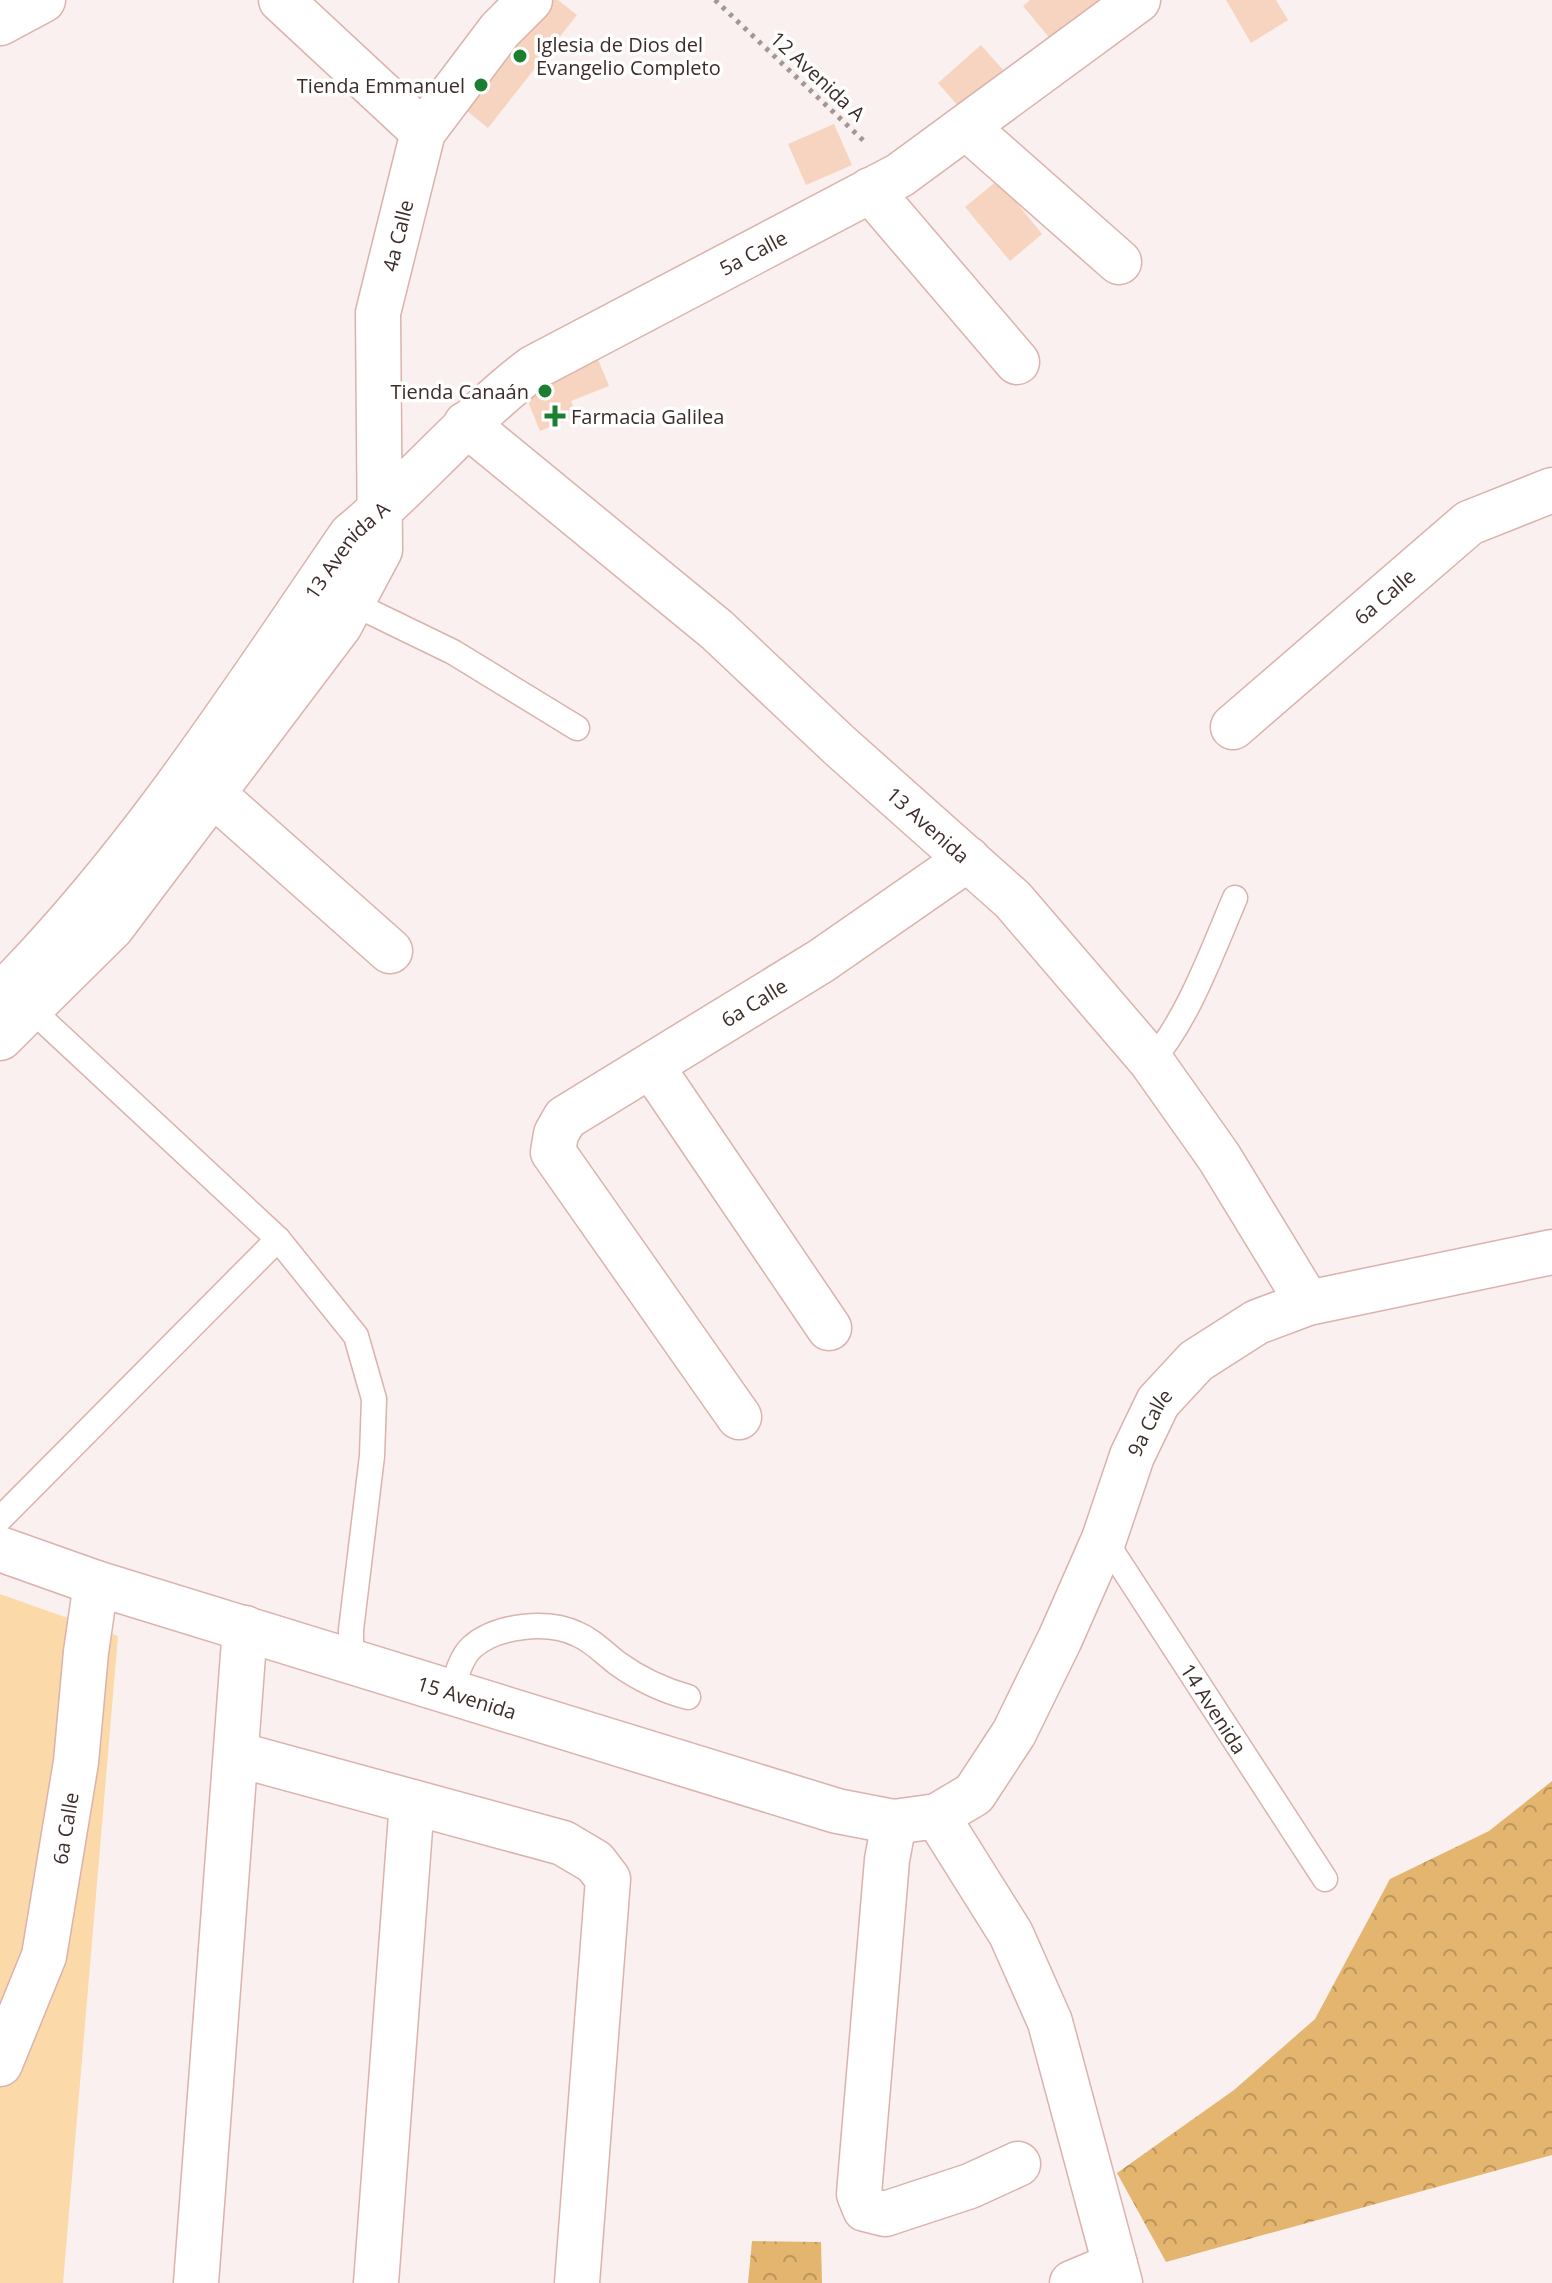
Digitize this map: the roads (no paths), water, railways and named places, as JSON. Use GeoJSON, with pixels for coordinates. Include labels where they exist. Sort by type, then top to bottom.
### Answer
{"type":"FeatureCollection","features":[{"type":"Feature","properties":{"kind":"street"},"geometry":{"type":"LineString","coordinates":[[0,23],[43,0]]}},
{"type":"Feature","properties":{"kind":"street"},"geometry":{"type":"LineString","coordinates":[[281,0],[423,132]]}},
{"type":"Feature","properties":{"kind":"street","name":"4a Calle"},"geometry":{"type":"LineString","coordinates":[[379,512],[378,313],[423,132],[500,30],[530,0]]}},
{"type":"Feature","properties":{"kind":"street","name":"5a Calle"},"geometry":{"type":"LineString","coordinates":[[379,512],[466,424],[533,368],[885,182],[966,127],[1138,0]]}},
{"type":"Feature","properties":{"kind":"street"},"geometry":{"type":"LineString","coordinates":[[966,127],[1119,262]]}},
{"type":"Feature","properties":{"kind":"street"},"geometry":{"type":"LineString","coordinates":[[885,182],[1017,362]]}},
{"type":"Feature","properties":{"kind":"street","name":"13 Avenida"},"geometry":{"type":"LineString","coordinates":[[466,424],[717,630],[840,746],[1013,900],[1151,1061],[1219,1157],[1308,1303]]}},
{"type":"Feature","properties":{"kind":"street","name":"6a Calle"},"geometry":{"type":"LineString","coordinates":[[1233,727],[1469,523],[1552,490]]}},
{"type":"Feature","properties":{"kind":"street","name":"13 Avenida A"},"geometry":{"type":"LineString","coordinates":[[10,1014],[112,927],[340,625],[380,550],[379,512]]}},
{"type":"Feature","properties":{"kind":"street","name":"13 Avenida A"},"geometry":{"type":"LineString","coordinates":[[10,1014],[36,960],[169,799],[351,535],[379,512]]}},
{"type":"Feature","properties":{"kind":"street"},"geometry":{"type":"LineString","coordinates":[[213,794],[390,951]]}},
{"type":"Feature","properties":{"kind":"street","name":"6a Calle"},"geometry":{"type":"LineString","coordinates":[[739,1417],[553,1152],[556,1134],[565,1118],[821,961],[968,859]]}},
{"type":"Feature","properties":{"kind":"street"},"geometry":{"type":"LineString","coordinates":[[652,1067],[829,1328]]}},
{"type":"Feature","properties":{"kind":"street","name":"9a Calle"},"geometry":{"type":"LineString","coordinates":[[937,1816],[974,1794],[1014,1733],[1104,1539],[1132,1456],[1158,1402],[1196,1361],[1257,1322],[1308,1303],[1552,1252]]}},
{"type":"Feature","properties":{"kind":"street","name":"15 Avenida"},"geometry":{"type":"LineString","coordinates":[[0,1549],[96,1583],[837,1811],[894,1822],[937,1816]]}},
{"type":"Feature","properties":{"kind":"street","name":"6a Calle"},"geometry":{"type":"LineString","coordinates":[[0,2064],[44,1956],[76,1762],[96,1583]]}},
{"type":"Feature","properties":{"kind":"street"},"geometry":{"type":"LineString","coordinates":[[196,2283],[245,1628]]}},
{"type":"Feature","properties":{"kind":"street"},"geometry":{"type":"LineString","coordinates":[[236,1754],[563,1843],[595,1862],[608,1879],[577,2283]]}},
{"type":"Feature","properties":{"kind":"street"},"geometry":{"type":"LineString","coordinates":[[376,2283],[412,1802]]}},
{"type":"Feature","properties":{"kind":"street"},"geometry":{"type":"LineString","coordinates":[[937,1816],[1011,1934],[1050,2022],[1118,2274],[1072,2283]]}},
{"type":"Feature","properties":{"kind":"street"},"geometry":{"type":"LineString","coordinates":[[894,1822],[887,1860],[859,2194],[865,2209],[885,2214],[970,2186],[1018,2164]]}},
{"type":"Feature","properties":{"kind":"lane"},"geometry":{"type":"LineString","coordinates":[[352,603],[453,652],[577,728]]}},
{"type":"Feature","properties":{"kind":"lane"},"geometry":{"type":"LineString","coordinates":[[1151,1061],[1161,1050],[1185,1007],[1235,898]]}},
{"type":"Feature","properties":{"kind":"lane"},"geometry":{"type":"LineString","coordinates":[[10,1014],[278,1239],[356,1336],[374,1399],[372,1456],[351,1630],[351,1662]]}},
{"type":"Feature","properties":{"kind":"lane"},"geometry":{"type":"LineString","coordinates":[[0,1519],[278,1239]]}},
{"type":"Feature","properties":{"kind":"lane","name":"14 Avenida"},"geometry":{"type":"LineString","coordinates":[[1104,1539],[1325,1879]]}},
{"type":"Feature","properties":{"kind":"lane"},"geometry":{"type":"LineString","coordinates":[[452,1691],[459,1668],[471,1648],[487,1638],[535,1625],[578,1634],[619,1665],[660,1689],[688,1697]]}},
{"type":"Feature","properties":{"kind":"place","name":"Iglesia de Dios del Evangelio Completo"},"geometry":{"type":"Point","coordinates":[520,56]}},
{"type":"Feature","properties":{"kind":"place","name":"Tienda Emmanuel"},"geometry":{"type":"Point","coordinates":[481,85]}},
{"type":"Feature","properties":{"kind":"place","name":"Tienda Canaán"},"geometry":{"type":"Point","coordinates":[545,391]}},
{"type":"Feature","properties":{"kind":"place","name":"Farmacia Galilea"},"geometry":{"type":"Point","coordinates":[555,416]}}]}
